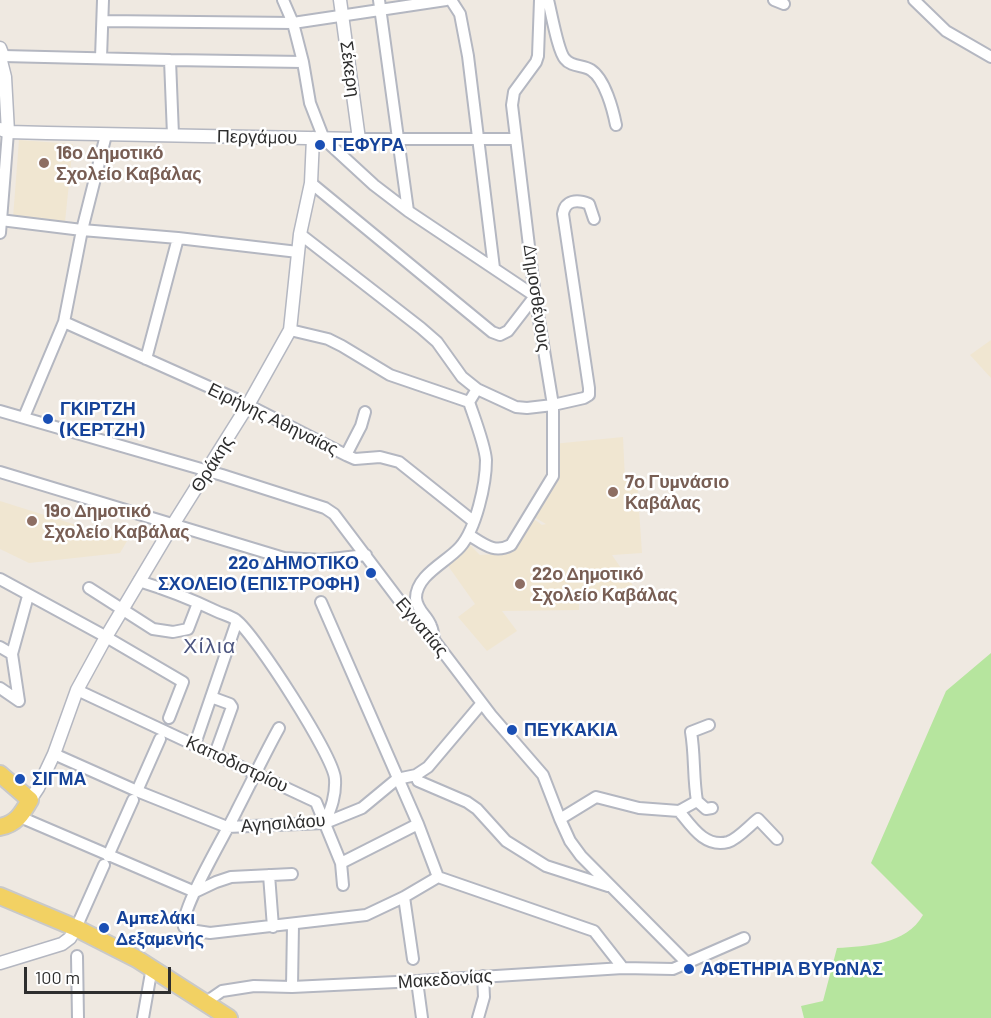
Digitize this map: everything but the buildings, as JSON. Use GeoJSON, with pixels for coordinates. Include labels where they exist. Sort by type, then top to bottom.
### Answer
{"type":"FeatureCollection","features":[{"type":"Feature","properties":{"kind":"main road"},"geometry":{"type":"LineString","coordinates":[[0,774],[30,800],[14,823],[0,827]]}},
{"type":"Feature","properties":{"kind":"main road"},"geometry":{"type":"LineString","coordinates":[[0,896],[76,928],[152,967],[229,1018]]}},
{"type":"Feature","properties":{"kind":"street"},"geometry":{"type":"LineString","coordinates":[[101,58],[104,0]]}},
{"type":"Feature","properties":{"kind":"street"},"geometry":{"type":"LineString","coordinates":[[284,0],[293,23],[303,62],[319,139],[408,211],[535,296],[508,331],[501,335],[492,332],[311,183]]}},
{"type":"Feature","properties":{"kind":"street","name":"Σέκερη"},"geometry":{"type":"LineString","coordinates":[[340,0],[359,139]]}},
{"type":"Feature","properties":{"kind":"street"},"geometry":{"type":"LineString","coordinates":[[102,21],[293,23],[342,17],[380,5],[448,0],[460,14],[468,56],[494,268]]}},
{"type":"Feature","properties":{"kind":"street","name":"Δημοσθένους"},"geometry":{"type":"LineString","coordinates":[[469,535],[493,550],[503,550],[511,545],[553,476],[553,405],[535,296],[512,98],[538,56],[540,0]]}},
{"type":"Feature","properties":{"kind":"street"},"geometry":{"type":"LineString","coordinates":[[548,0],[563,57],[571,64],[589,69],[596,75],[612,107],[616,125]]}},
{"type":"Feature","properties":{"kind":"street"},"geometry":{"type":"LineString","coordinates":[[914,0],[946,32],[991,57]]}},
{"type":"Feature","properties":{"kind":"street"},"geometry":{"type":"LineString","coordinates":[[380,5],[408,211]]}},
{"type":"Feature","properties":{"kind":"street"},"geometry":{"type":"LineString","coordinates":[[0,233],[5,77],[1,56],[303,62]]}},
{"type":"Feature","properties":{"kind":"street"},"geometry":{"type":"LineString","coordinates":[[170,60],[173,135]]}},
{"type":"Feature","properties":{"kind":"street","name":"Περγάμου"},"geometry":{"type":"LineString","coordinates":[[4,130],[106,135],[319,139],[515,139]]}},
{"type":"Feature","properties":{"kind":"street"},"geometry":{"type":"LineString","coordinates":[[24,417],[64,322],[81,230],[106,135]]}},
{"type":"Feature","properties":{"kind":"street","name":"Θράκης"},"geometry":{"type":"LineString","coordinates":[[30,800],[54,754],[77,690],[106,637],[248,405],[290,330],[300,234],[319,139]]}},
{"type":"Feature","properties":{"kind":"street"},"geometry":{"type":"LineString","coordinates":[[300,234],[422,328],[436,342],[462,377],[477,389],[516,406],[527,408],[553,405],[589,395],[563,214],[564,207],[568,202],[582,201],[589,204],[594,219]]}},
{"type":"Feature","properties":{"kind":"street"},"geometry":{"type":"LineString","coordinates":[[1,220],[298,252]]}},
{"type":"Feature","properties":{"kind":"street"},"geometry":{"type":"LineString","coordinates":[[146,359],[178,238]]}},
{"type":"Feature","properties":{"kind":"street","name":"Ειρήνης Αθηναίας"},"geometry":{"type":"LineString","coordinates":[[64,322],[248,405],[346,455],[356,459],[380,457],[399,462],[473,521]]}},
{"type":"Feature","properties":{"kind":"street"},"geometry":{"type":"LineString","coordinates":[[290,330],[337,343],[390,375],[469,402]]}},
{"type":"Feature","properties":{"kind":"street"},"geometry":{"type":"LineString","coordinates":[[434,640],[431,625],[418,610],[416,598],[418,586],[460,548],[469,535],[482,493],[486,458],[469,402],[477,389]]}},
{"type":"Feature","properties":{"kind":"street","name":"Εγνατίας"},"geometry":{"type":"LineString","coordinates":[[0,411],[208,471],[325,508],[334,514],[402,604],[543,775],[570,841],[581,856],[688,964]]}},
{"type":"Feature","properties":{"kind":"street"},"geometry":{"type":"LineString","coordinates":[[346,455],[361,426],[365,412]]}},
{"type":"Feature","properties":{"kind":"street"},"geometry":{"type":"LineString","coordinates":[[0,472],[284,558],[323,560],[366,555]]}},
{"type":"Feature","properties":{"kind":"street"},"geometry":{"type":"LineString","coordinates":[[0,579],[183,682],[169,718]]}},
{"type":"Feature","properties":{"kind":"street"},"geometry":{"type":"LineString","coordinates":[[139,581],[198,603],[237,621],[268,662],[326,751],[335,777],[334,801],[325,823]]}},
{"type":"Feature","properties":{"kind":"street"},"geometry":{"type":"LineString","coordinates":[[88,588],[153,629],[173,632],[188,629],[198,603]]}},
{"type":"Feature","properties":{"kind":"street"},"geometry":{"type":"LineString","coordinates":[[0,688],[19,701],[12,654],[28,596]]}},
{"type":"Feature","properties":{"kind":"street"},"geometry":{"type":"LineString","coordinates":[[321,602],[418,824],[438,877]]}},
{"type":"Feature","properties":{"kind":"street"},"geometry":{"type":"LineString","coordinates":[[195,744],[237,621]]}},
{"type":"Feature","properties":{"kind":"street"},"geometry":{"type":"LineString","coordinates":[[0,647],[12,654]]}},
{"type":"Feature","properties":{"kind":"street","name":"Καποδιστρίου"},"geometry":{"type":"LineString","coordinates":[[77,690],[316,802],[341,863],[343,885]]}},
{"type":"Feature","properties":{"kind":"street"},"geometry":{"type":"LineString","coordinates":[[211,697],[230,704],[232,707],[216,754]]}},
{"type":"Feature","properties":{"kind":"street","name":"Αγησιλάου"},"geometry":{"type":"LineString","coordinates":[[54,754],[135,796],[227,827],[325,823],[362,808],[398,779],[416,775],[428,767],[482,703]]}},
{"type":"Feature","properties":{"kind":"street"},"geometry":{"type":"LineString","coordinates":[[709,725],[691,732],[695,753],[694,785],[697,801],[706,808],[712,808]]}},
{"type":"Feature","properties":{"kind":"street"},"geometry":{"type":"LineString","coordinates":[[279,728],[195,892],[183,920],[184,927],[210,933],[366,915],[404,897],[438,877],[594,931],[622,968]]}},
{"type":"Feature","properties":{"kind":"street"},"geometry":{"type":"LineString","coordinates":[[0,963],[63,944],[70,938],[160,739]]}},
{"type":"Feature","properties":{"kind":"street"},"geometry":{"type":"LineString","coordinates":[[416,775],[418,781],[467,802],[477,809],[506,841],[546,866],[611,887]]}},
{"type":"Feature","properties":{"kind":"street"},"geometry":{"type":"LineString","coordinates":[[560,819],[596,797],[639,808],[679,812],[697,801]]}},
{"type":"Feature","properties":{"kind":"street"},"geometry":{"type":"LineString","coordinates":[[679,812],[697,832],[710,842],[730,842],[758,819],[777,839]]}},
{"type":"Feature","properties":{"kind":"street"},"geometry":{"type":"LineString","coordinates":[[20,817],[106,860],[195,892],[231,877],[292,874]]}},
{"type":"Feature","properties":{"kind":"street"},"geometry":{"type":"LineString","coordinates":[[341,863],[418,824]]}},
{"type":"Feature","properties":{"kind":"street"},"geometry":{"type":"LineString","coordinates":[[269,875],[273,927]]}},
{"type":"Feature","properties":{"kind":"street"},"geometry":{"type":"LineString","coordinates":[[404,897],[413,959]]}},
{"type":"Feature","properties":{"kind":"street"},"geometry":{"type":"LineString","coordinates":[[292,987],[293,925]]}},
{"type":"Feature","properties":{"kind":"street"},"geometry":{"type":"LineString","coordinates":[[688,964],[744,938]]}},
{"type":"Feature","properties":{"kind":"street"},"geometry":{"type":"LineString","coordinates":[[76,956],[78,1018]]}},
{"type":"Feature","properties":{"kind":"street","name":"Μακεδονίας"},"geometry":{"type":"LineString","coordinates":[[206,1002],[222,991],[236,988],[417,981],[622,968],[673,969],[688,964]]}},
{"type":"Feature","properties":{"kind":"street"},"geometry":{"type":"LineString","coordinates":[[143,1018],[152,967]]}},
{"type":"Feature","properties":{"kind":"street"},"geometry":{"type":"LineString","coordinates":[[478,1018],[484,997],[483,976]]}},
{"type":"Feature","properties":{"kind":"street"},"geometry":{"type":"LineString","coordinates":[[417,981],[422,1018]]}},
{"type":"Feature","properties":{"kind":"shaded area","name":"16ο Δημοτικό Σχολείο Καβάλας"},"geometry":{"type":"Polygon","coordinates":[[[19,140],[73,144],[65,222],[13,218],[19,140]]]}},
{"type":"Feature","properties":{"kind":"shaded area"},"geometry":{"type":"Polygon","coordinates":[[[991,340],[991,378],[970,355],[991,340]]]}},
{"type":"Feature","properties":{"kind":"shaded area"},"geometry":{"type":"Polygon","coordinates":[[[623,437],[625,480],[637,480],[642,553],[612,555],[634,587],[579,594],[579,610],[502,611],[517,631],[487,651],[458,617],[475,604],[446,563],[470,545],[480,555],[511,553],[510,540],[527,514],[542,525],[546,524],[527,513],[555,480],[553,444],[623,437]]]}},
{"type":"Feature","properties":{"kind":"shaded area","name":"19ο Δημοτικό Σχολείο Καβάλας"},"geometry":{"type":"Polygon","coordinates":[[[0,501],[127,541],[120,553],[29,563],[0,549],[0,501]]]}},
{"type":"Feature","properties":{"kind":"green space"},"geometry":{"type":"Polygon","coordinates":[[[991,653],[991,1018],[804,1018],[801,1006],[823,1001],[837,948],[873,945],[896,938],[907,933],[923,915],[871,863],[946,691],[991,653]]]}},
{"type":"Feature","properties":{"kind":"place","name":"ΓΕΦΥΡΑ"},"geometry":{"type":"Point","coordinates":[320,145]}},
{"type":"Feature","properties":{"kind":"place","name":"16ο Δημοτικό Σχολείο Καβάλας"},"geometry":{"type":"Point","coordinates":[44,163]}},
{"type":"Feature","properties":{"kind":"place","name":"ΓΚΙΡΤΖΗ (ΚΕΡΤΖΗ)"},"geometry":{"type":"Point","coordinates":[48,419]}},
{"type":"Feature","properties":{"kind":"place","name":"7ο Γυμνάσιο Καβάλας"},"geometry":{"type":"Point","coordinates":[613,492]}},
{"type":"Feature","properties":{"kind":"place","name":"19ο Δημοτικό Σχολείο Καβάλας"},"geometry":{"type":"Point","coordinates":[32,521]}},
{"type":"Feature","properties":{"kind":"place","name":"22ο ΔΗΜΟΤΙΚΟ ΣΧΟΛΕΙΟ (ΕΠΙΣΤΡΟΦΗ)"},"geometry":{"type":"Point","coordinates":[371,573]}},
{"type":"Feature","properties":{"kind":"place","name":"22ο Δημοτικό Σχολείο Καβάλας"},"geometry":{"type":"Point","coordinates":[520,584]}},
{"type":"Feature","properties":{"kind":"place","name":"ΠΕΥΚΑΚΙΑ"},"geometry":{"type":"Point","coordinates":[512,730]}},
{"type":"Feature","properties":{"kind":"place","name":"ΣΙΓΜΑ"},"geometry":{"type":"Point","coordinates":[20,779]}},
{"type":"Feature","properties":{"kind":"place","name":"Αμπελάκι Δεξαμενής"},"geometry":{"type":"Point","coordinates":[104,928]}},
{"type":"Feature","properties":{"kind":"place","name":"ΑΦΕΤΗΡΙΑ ΒΥΡΩΝΑΣ"},"geometry":{"type":"Point","coordinates":[689,969]}},
{"type":"Feature","properties":{"kind":"district","name":"Χίλια"},"geometry":{"type":"Point","coordinates":[210,646]}}]}
